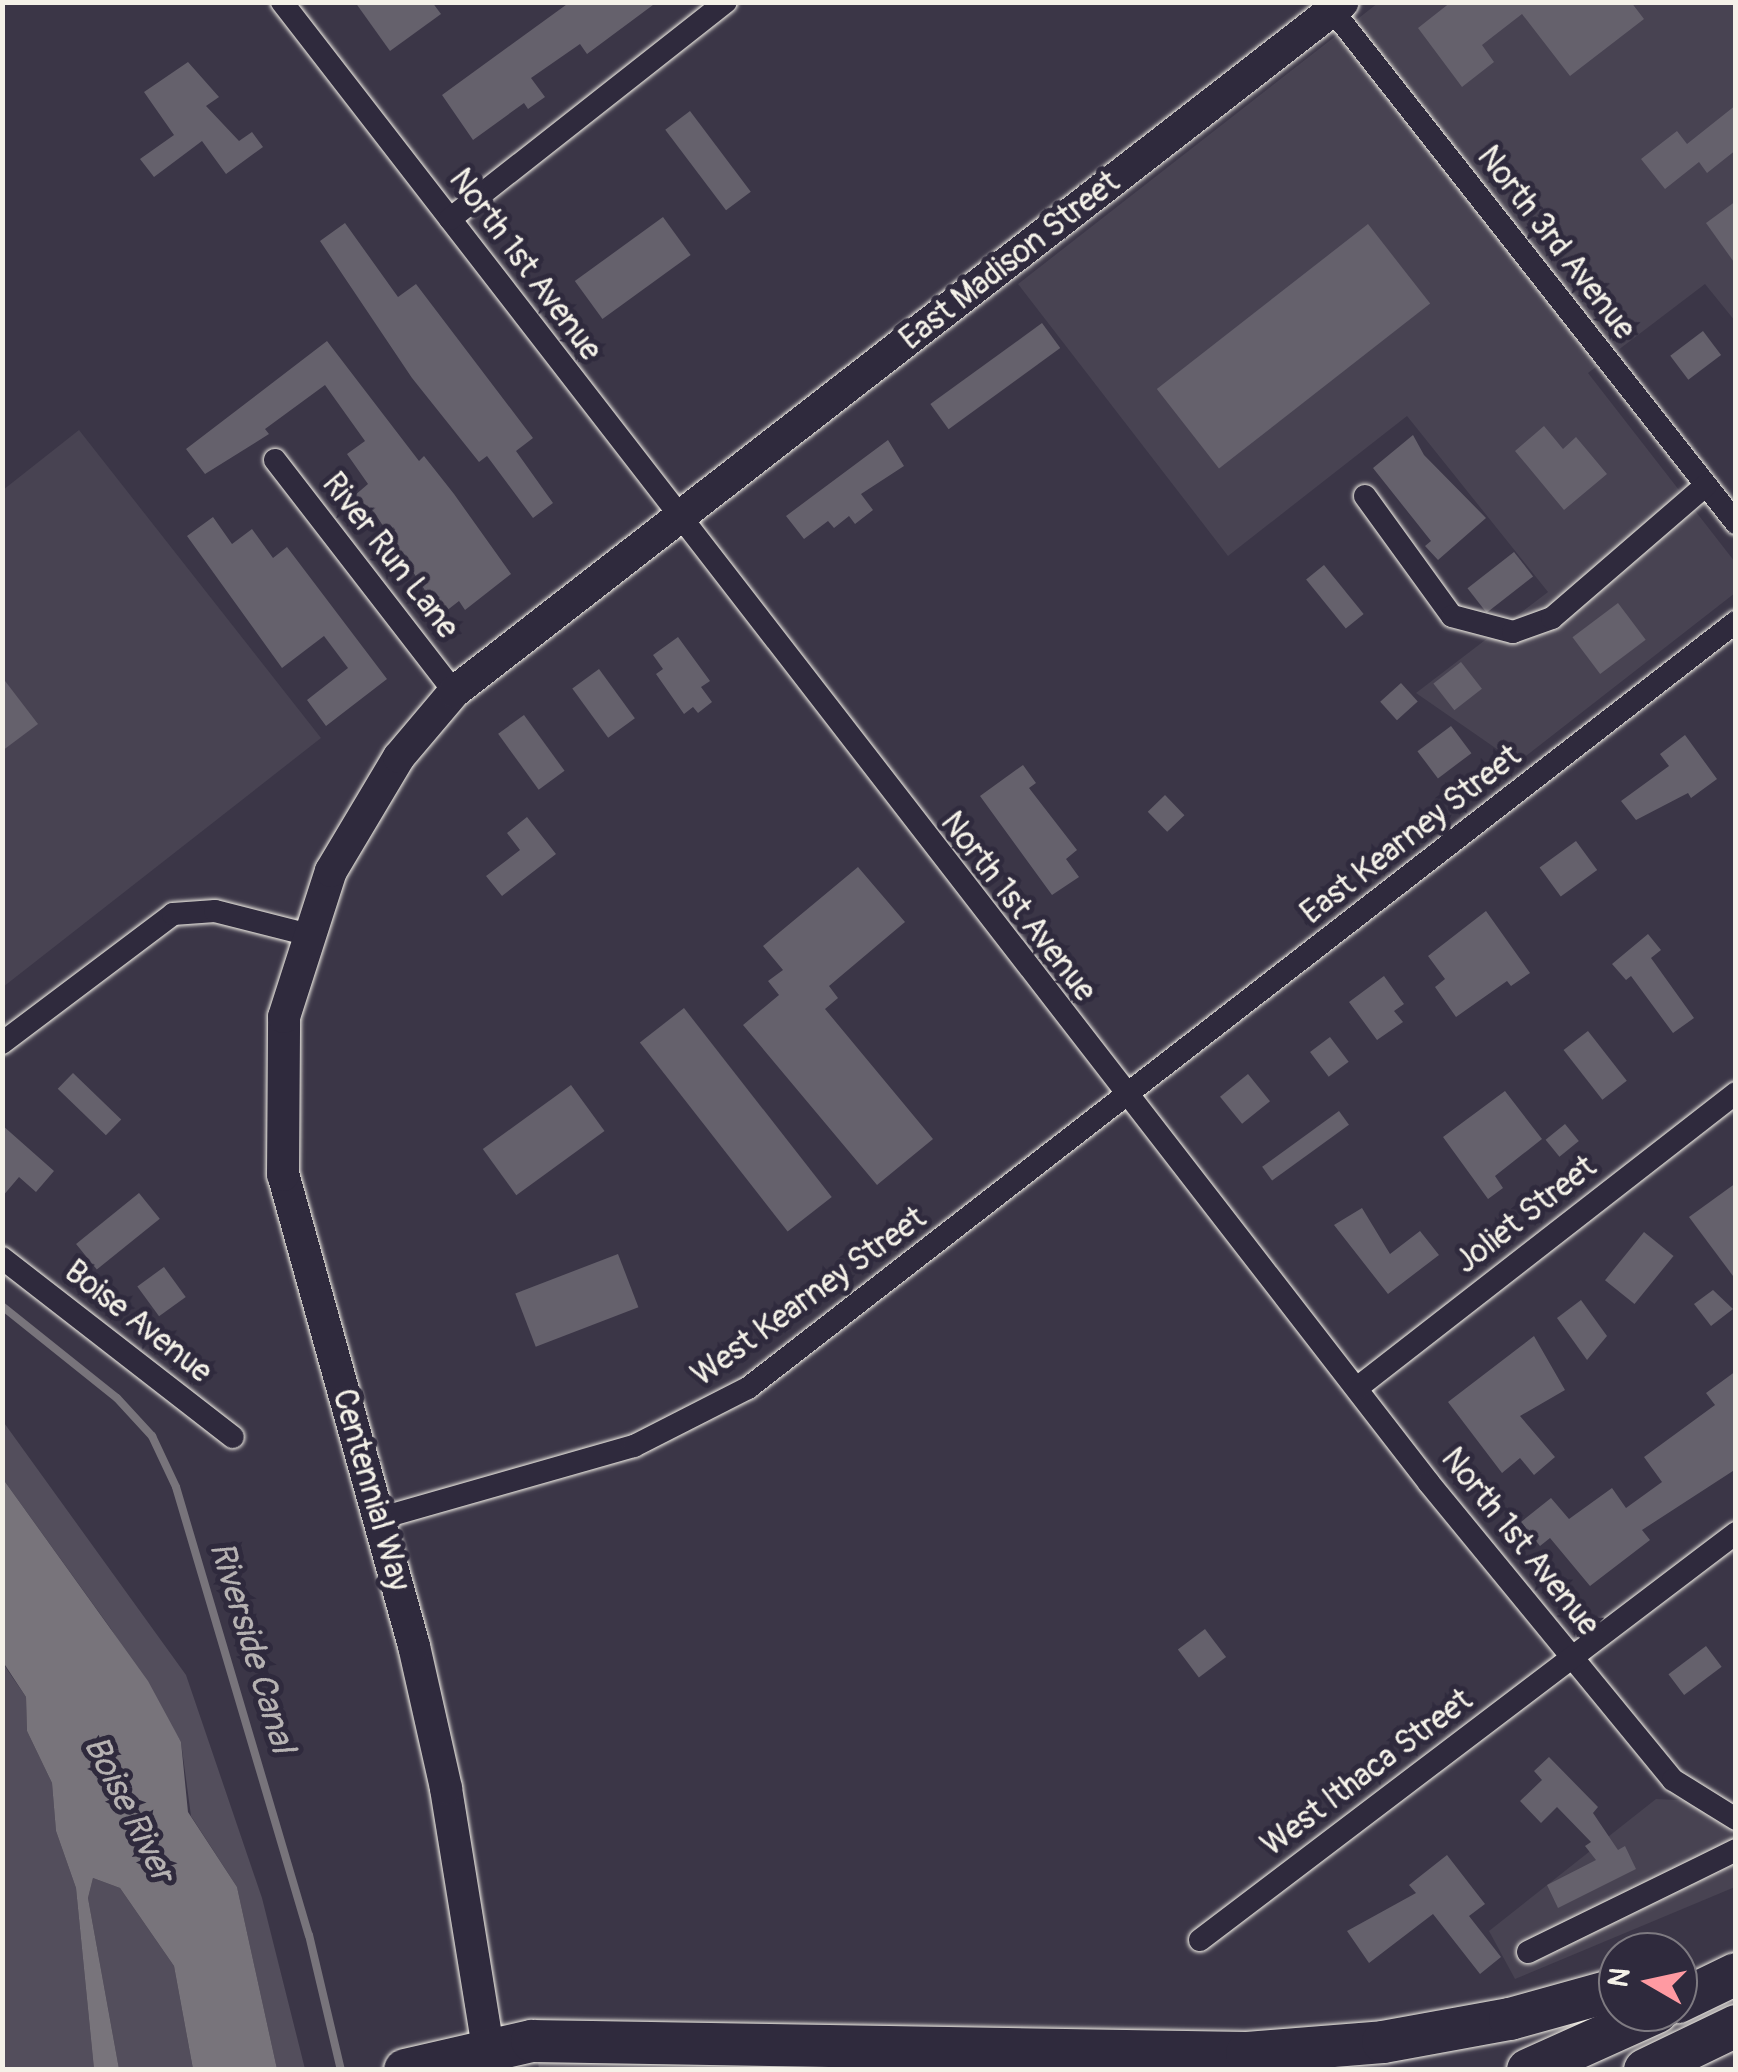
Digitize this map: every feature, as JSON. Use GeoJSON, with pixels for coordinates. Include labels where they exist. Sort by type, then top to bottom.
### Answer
{"type":"FeatureCollection","features":[{"type":"Feature","properties":{"kind":"highway"},"geometry":{"type":"LineString","coordinates":[[1698,1970],[1736,1962]]}},
{"type":"Feature","properties":{"kind":"highway"},"geometry":{"type":"LineString","coordinates":[[1698,1992],[1736,1974]]}},
{"type":"Feature","properties":{"kind":"highway"},"geometry":{"type":"LineString","coordinates":[[407,2069],[488,2048],[532,2042],[1247,2053],[1383,2042],[1510,2019],[1598,1995]]}},
{"type":"Feature","properties":{"kind":"highway"},"geometry":{"type":"LineString","coordinates":[[1645,2070],[1736,2026]]}},
{"type":"Feature","properties":{"kind":"highway"},"geometry":{"type":"LineString","coordinates":[[1528,2070],[1612,2032]]}},
{"type":"Feature","properties":{"kind":"main road","name":"East Madison Street"},"geometry":{"type":"LineString","coordinates":[[454,692],[1334,5]]}},
{"type":"Feature","properties":{"kind":"main road","name":"Centennial Way"},"geometry":{"type":"LineString","coordinates":[[454,692],[361,813],[306,934],[284,1017],[282,1175],[382,1518],[446,1788],[488,2048]]}},
{"type":"Feature","properties":{"kind":"street","name":"North 1st Avenue"},"geometry":{"type":"LineString","coordinates":[[282,2],[676,520],[1126,1098],[1574,1659],[1674,1780],[1736,1819]]}},
{"type":"Feature","properties":{"kind":"street"},"geometry":{"type":"LineString","coordinates":[[450,220],[726,2]]}},
{"type":"Feature","properties":{"kind":"street","name":"North 3rd Avenue"},"geometry":{"type":"LineString","coordinates":[[1334,5],[1736,523]]}},
{"type":"Feature","properties":{"kind":"street","name":"River Run Lane"},"geometry":{"type":"LineString","coordinates":[[275,460],[454,692]]}},
{"type":"Feature","properties":{"kind":"street"},"geometry":{"type":"LineString","coordinates":[[1365,496],[1452,616],[1513,632],[1552,618],[1706,485]]}},
{"type":"Feature","properties":{"kind":"street","name":"East Kearney Street"},"geometry":{"type":"LineString","coordinates":[[1126,1098],[1736,622]]}},
{"type":"Feature","properties":{"kind":"street"},"geometry":{"type":"LineString","coordinates":[[2,1042],[174,914],[215,911],[306,934]]}},
{"type":"Feature","properties":{"kind":"street","name":"Joliet Street"},"geometry":{"type":"LineString","coordinates":[[1358,1388],[1736,1093]]}},
{"type":"Feature","properties":{"kind":"street","name":"West Kearney Street"},"geometry":{"type":"LineString","coordinates":[[382,1518],[634,1446],[696,1420],[840,1320],[1126,1098]]}},
{"type":"Feature","properties":{"kind":"street","name":"Boise Avenue"},"geometry":{"type":"LineString","coordinates":[[2,1258],[233,1437]]}},
{"type":"Feature","properties":{"kind":"street","name":"West Ithaca Street"},"geometry":{"type":"LineString","coordinates":[[1200,1940],[1736,1533]]}},
{"type":"Feature","properties":{"kind":"street"},"geometry":{"type":"LineString","coordinates":[[1528,1952],[1736,1850]]}},
{"type":"Feature","properties":{"kind":"shaded area"},"geometry":{"type":"Polygon","coordinates":[[[1378,3],[1735,3],[1735,321],[1705,284],[1588,373],[1735,562],[1735,593],[1517,763],[1416,693],[1548,592],[1407,416],[1228,556],[1018,284],[1378,3]]]}},
{"type":"Feature","properties":{"kind":"shaded area"},"geometry":{"type":"Polygon","coordinates":[[[79,430],[321,738],[3,987],[3,490],[79,430]]]}},
{"type":"Feature","properties":{"kind":"shaded area"},"geometry":{"type":"Polygon","coordinates":[[[2,1420],[186,1675],[262,1898],[305,2069],[277,2069],[237,1887],[191,1816],[181,1742],[111,1629],[3,1479],[2,1420]]]}},
{"type":"Feature","properties":{"kind":"shaded area"},"geometry":{"type":"Polygon","coordinates":[[[2,1662],[26,1697],[27,1731],[52,1783],[56,1831],[76,1888],[94,2069],[3,2069],[2,1662]]]}},
{"type":"Feature","properties":{"kind":"shaded area"},"geometry":{"type":"Polygon","coordinates":[[[1656,1799],[1735,1803],[1735,1887],[1627,1932],[1598,1932],[1598,1944],[1515,1979],[1489,1931],[1656,1799]]]}},
{"type":"Feature","properties":{"kind":"shaded area"},"geometry":{"type":"Polygon","coordinates":[[[93,1878],[120,1888],[174,1966],[193,2069],[119,2069],[88,1898],[93,1878]]]}},
{"type":"Feature","properties":{"kind":"shaded area"},"geometry":{"type":"Polygon","coordinates":[[[538,2061],[879,2069],[539,2070],[538,2061]]]}},
{"type":"Feature","properties":{"kind":"water","name":"Boise River"},"geometry":{"type":"Polygon","coordinates":[[[3,1479],[148,1681],[181,1742],[188,1812],[237,1887],[277,2069],[193,2069],[174,1966],[120,1888],[93,1878],[88,1898],[119,2069],[94,2069],[76,1888],[56,1831],[52,1783],[27,1731],[26,1697],[3,1662],[3,1479]]]}},
{"type":"Feature","properties":{"kind":"building"},"geometry":{"type":"Polygon","coordinates":[[[355,2],[432,2],[441,14],[390,51],[355,2]]]}},
{"type":"Feature","properties":{"kind":"building"},"geometry":{"type":"Polygon","coordinates":[[[570,2],[657,2],[587,54],[580,44],[531,78],[545,97],[528,109],[524,103],[473,140],[442,95],[570,2]]]}},
{"type":"Feature","properties":{"kind":"building"},"geometry":{"type":"Polygon","coordinates":[[[1451,2],[1631,2],[1644,19],[1570,76],[1522,14],[1482,45],[1494,62],[1462,87],[1418,28],[1451,2]]]}},
{"type":"Feature","properties":{"kind":"building"},"geometry":{"type":"Polygon","coordinates":[[[188,62],[219,97],[206,106],[239,141],[252,132],[263,147],[226,174],[202,141],[154,177],[140,159],[174,135],[144,92],[188,62]]]}},
{"type":"Feature","properties":{"kind":"building"},"geometry":{"type":"Polygon","coordinates":[[[1736,105],[1736,150],[1707,173],[1699,162],[1665,189],[1641,159],[1677,131],[1687,144],[1736,105]]]}},
{"type":"Feature","properties":{"kind":"building"},"geometry":{"type":"Polygon","coordinates":[[[690,111],[751,192],[726,210],[665,130],[690,111]]]}},
{"type":"Feature","properties":{"kind":"building"},"geometry":{"type":"Polygon","coordinates":[[[1736,201],[1736,265],[1706,223],[1736,201]]]}},
{"type":"Feature","properties":{"kind":"building"},"geometry":{"type":"Polygon","coordinates":[[[663,217],[691,255],[602,319],[575,281],[663,217]]]}},
{"type":"Feature","properties":{"kind":"building"},"geometry":{"type":"Polygon","coordinates":[[[345,223],[398,297],[416,284],[533,438],[516,451],[553,503],[533,518],[487,456],[479,462],[412,378],[320,241],[345,223]]]}},
{"type":"Feature","properties":{"kind":"building"},"geometry":{"type":"Polygon","coordinates":[[[1368,224],[1430,304],[1219,469],[1157,389],[1368,224]]]}},
{"type":"Feature","properties":{"kind":"building"},"geometry":{"type":"Polygon","coordinates":[[[1042,323],[1060,348],[949,429],[930,404],[1042,323]]]}},
{"type":"Feature","properties":{"kind":"building"},"geometry":{"type":"Polygon","coordinates":[[[1703,331],[1721,355],[1688,380],[1670,356],[1703,331]]]}},
{"type":"Feature","properties":{"kind":"building"},"geometry":{"type":"Polygon","coordinates":[[[327,341],[419,461],[424,456],[511,574],[465,610],[459,601],[441,615],[374,512],[354,496],[368,484],[347,454],[365,441],[325,385],[265,429],[269,434],[205,474],[186,449],[327,341]]]}},
{"type":"Feature","properties":{"kind":"building"},"geometry":{"type":"Polygon","coordinates":[[[1544,426],[1563,449],[1576,437],[1607,474],[1564,510],[1515,451],[1544,426]]]}},
{"type":"Feature","properties":{"kind":"building"},"geometry":{"type":"Polygon","coordinates":[[[1413,435],[1424,455],[1486,518],[1438,560],[1425,546],[1431,541],[1373,468],[1413,435]]]}},
{"type":"Feature","properties":{"kind":"building"},"geometry":{"type":"Polygon","coordinates":[[[888,440],[904,466],[861,494],[873,510],[855,524],[849,516],[834,528],[828,521],[804,539],[786,516],[888,440]]]}},
{"type":"Feature","properties":{"kind":"building"},"geometry":{"type":"Polygon","coordinates":[[[213,517],[232,544],[252,529],[273,558],[287,547],[387,679],[326,726],[307,700],[348,668],[324,636],[282,668],[187,536],[213,517]]]}},
{"type":"Feature","properties":{"kind":"building"},"geometry":{"type":"Polygon","coordinates":[[[1514,552],[1533,576],[1487,613],[1468,588],[1514,552]]]}},
{"type":"Feature","properties":{"kind":"building"},"geometry":{"type":"Polygon","coordinates":[[[1324,565],[1364,614],[1346,628],[1306,579],[1324,565]]]}},
{"type":"Feature","properties":{"kind":"building"},"geometry":{"type":"Polygon","coordinates":[[[1618,603],[1646,640],[1600,674],[1572,637],[1618,603]]]}},
{"type":"Feature","properties":{"kind":"building"},"geometry":{"type":"Polygon","coordinates":[[[678,637],[710,681],[701,687],[712,702],[698,713],[693,707],[684,714],[656,674],[663,669],[653,655],[678,637]]]}},
{"type":"Feature","properties":{"kind":"building"},"geometry":{"type":"Polygon","coordinates":[[[1461,662],[1482,689],[1454,710],[1433,684],[1461,662]]]}},
{"type":"Feature","properties":{"kind":"building"},"geometry":{"type":"Polygon","coordinates":[[[599,669],[635,718],[608,738],[572,688],[599,669]]]}},
{"type":"Feature","properties":{"kind":"building"},"geometry":{"type":"Polygon","coordinates":[[[2,677],[38,724],[2,751],[2,677]]]}},
{"type":"Feature","properties":{"kind":"building"},"geometry":{"type":"Polygon","coordinates":[[[1401,683],[1418,702],[1397,720],[1380,702],[1401,683]]]}},
{"type":"Feature","properties":{"kind":"building"},"geometry":{"type":"Polygon","coordinates":[[[524,715],[565,771],[539,790],[498,734],[524,715]]]}},
{"type":"Feature","properties":{"kind":"building"},"geometry":{"type":"Polygon","coordinates":[[[1451,726],[1471,753],[1438,778],[1417,751],[1451,726]]]}},
{"type":"Feature","properties":{"kind":"building"},"geometry":{"type":"Polygon","coordinates":[[[1685,735],[1717,779],[1691,798],[1688,793],[1636,820],[1621,801],[1669,766],[1660,754],[1685,735]]]}},
{"type":"Feature","properties":{"kind":"building"},"geometry":{"type":"Polygon","coordinates":[[[1023,765],[1036,783],[1029,788],[1077,850],[1066,859],[1079,877],[1052,895],[980,796],[1023,765]]]}},
{"type":"Feature","properties":{"kind":"building"},"geometry":{"type":"Polygon","coordinates":[[[1165,795],[1184,815],[1167,832],[1148,812],[1165,795]]]}},
{"type":"Feature","properties":{"kind":"building"},"geometry":{"type":"Polygon","coordinates":[[[527,817],[556,854],[502,896],[486,876],[520,850],[507,833],[527,817]]]}},
{"type":"Feature","properties":{"kind":"building"},"geometry":{"type":"Polygon","coordinates":[[[1576,841],[1597,870],[1561,897],[1540,867],[1576,841]]]}},
{"type":"Feature","properties":{"kind":"building"},"geometry":{"type":"Polygon","coordinates":[[[858,867],[905,922],[829,986],[838,998],[825,1009],[933,1139],[877,1185],[743,1025],[779,995],[768,981],[783,970],[763,946],[858,867]]]}},
{"type":"Feature","properties":{"kind":"building"},"geometry":{"type":"Polygon","coordinates":[[[1486,911],[1530,973],[1511,986],[1507,981],[1456,1017],[1435,987],[1445,979],[1428,956],[1486,911]]]}},
{"type":"Feature","properties":{"kind":"building"},"geometry":{"type":"Polygon","coordinates":[[[1648,934],[1661,950],[1651,958],[1694,1018],[1673,1033],[1631,976],[1626,980],[1612,964],[1648,934]]]}},
{"type":"Feature","properties":{"kind":"building"},"geometry":{"type":"Polygon","coordinates":[[[1384,976],[1404,1004],[1394,1011],[1403,1022],[1377,1040],[1349,1002],[1384,976]]]}},
{"type":"Feature","properties":{"kind":"building"},"geometry":{"type":"Polygon","coordinates":[[[684,1008],[832,1197],[788,1232],[640,1042],[684,1008]]]}},
{"type":"Feature","properties":{"kind":"building"},"geometry":{"type":"Polygon","coordinates":[[[1588,1031],[1627,1081],[1602,1100],[1564,1050],[1588,1031]]]}},
{"type":"Feature","properties":{"kind":"building"},"geometry":{"type":"Polygon","coordinates":[[[1330,1037],[1349,1062],[1329,1077],[1310,1052],[1330,1037]]]}},
{"type":"Feature","properties":{"kind":"building"},"geometry":{"type":"Polygon","coordinates":[[[73,1073],[121,1120],[106,1135],[58,1089],[73,1073]]]}},
{"type":"Feature","properties":{"kind":"building"},"geometry":{"type":"Polygon","coordinates":[[[1248,1074],[1270,1101],[1242,1124],[1220,1097],[1248,1074]]]}},
{"type":"Feature","properties":{"kind":"building"},"geometry":{"type":"Polygon","coordinates":[[[571,1085],[605,1131],[516,1195],[483,1149],[571,1085]]]}},
{"type":"Feature","properties":{"kind":"building"},"geometry":{"type":"Polygon","coordinates":[[[1505,1091],[1542,1139],[1495,1176],[1503,1188],[1488,1199],[1443,1137],[1505,1091]]]}},
{"type":"Feature","properties":{"kind":"building"},"geometry":{"type":"Polygon","coordinates":[[[1339,1111],[1349,1125],[1272,1181],[1262,1167],[1339,1111]]]}},
{"type":"Feature","properties":{"kind":"building"},"geometry":{"type":"Polygon","coordinates":[[[1565,1124],[1579,1141],[1559,1157],[1546,1140],[1565,1124]]]}},
{"type":"Feature","properties":{"kind":"building"},"geometry":{"type":"Polygon","coordinates":[[[2,1125],[54,1171],[36,1192],[19,1177],[2,1197],[2,1125]]]}},
{"type":"Feature","properties":{"kind":"building"},"geometry":{"type":"Polygon","coordinates":[[[1736,1183],[1736,1280],[1689,1217],[1736,1183]]]}},
{"type":"Feature","properties":{"kind":"building"},"geometry":{"type":"Polygon","coordinates":[[[139,1193],[160,1219],[97,1270],[76,1244],[139,1193]]]}},
{"type":"Feature","properties":{"kind":"building"},"geometry":{"type":"Polygon","coordinates":[[[1362,1208],[1390,1254],[1420,1231],[1439,1255],[1388,1294],[1334,1225],[1362,1208]]]}},
{"type":"Feature","properties":{"kind":"building"},"geometry":{"type":"Polygon","coordinates":[[[1644,1232],[1674,1256],[1635,1304],[1605,1280],[1644,1232]]]}},
{"type":"Feature","properties":{"kind":"building"},"geometry":{"type":"Polygon","coordinates":[[[618,1254],[638,1307],[536,1347],[515,1293],[618,1254]]]}},
{"type":"Feature","properties":{"kind":"building"},"geometry":{"type":"Polygon","coordinates":[[[164,1267],[186,1297],[159,1316],[137,1286],[164,1267]]]}},
{"type":"Feature","properties":{"kind":"building"},"geometry":{"type":"Polygon","coordinates":[[[1713,1290],[1733,1309],[1711,1326],[1694,1304],[1713,1290]]]}},
{"type":"Feature","properties":{"kind":"building"},"geometry":{"type":"Polygon","coordinates":[[[1581,1300],[1607,1336],[1587,1360],[1557,1318],[1581,1300]]]}},
{"type":"Feature","properties":{"kind":"building"},"geometry":{"type":"Polygon","coordinates":[[[1534,1336],[1565,1390],[1520,1416],[1555,1457],[1534,1475],[1520,1458],[1502,1473],[1448,1402],[1534,1336]]]}},
{"type":"Feature","properties":{"kind":"building"},"geometry":{"type":"Polygon","coordinates":[[[1736,1371],[1736,1469],[1642,1530],[1650,1540],[1590,1586],[1550,1538],[1540,1546],[1521,1522],[1551,1498],[1569,1519],[1612,1488],[1626,1508],[1662,1482],[1644,1457],[1715,1405],[1706,1393],[1736,1371]]]}},
{"type":"Feature","properties":{"kind":"building"},"geometry":{"type":"Polygon","coordinates":[[[1205,1629],[1226,1657],[1199,1677],[1178,1649],[1205,1629]]]}},
{"type":"Feature","properties":{"kind":"building"},"geometry":{"type":"Polygon","coordinates":[[[1706,1646],[1722,1667],[1684,1695],[1668,1674],[1706,1646]]]}},
{"type":"Feature","properties":{"kind":"building"},"geometry":{"type":"Polygon","coordinates":[[[1549,1757],[1598,1807],[1593,1813],[1618,1850],[1625,1846],[1636,1869],[1558,1908],[1547,1885],[1596,1860],[1585,1846],[1591,1842],[1557,1807],[1541,1823],[1520,1801],[1542,1780],[1534,1771],[1549,1757]]]}},
{"type":"Feature","properties":{"kind":"building"},"geometry":{"type":"Polygon","coordinates":[[[1447,1855],[1485,1904],[1469,1916],[1501,1957],[1480,1974],[1433,1914],[1369,1963],[1347,1931],[1416,1893],[1409,1885],[1447,1855]]]}},
{"type":"Feature","properties":{"kind":"waterway","name":"Riverside Canal"},"geometry":{"type":"LineString","coordinates":[[2,1306],[117,1398],[152,1436],[176,1487],[309,1935],[341,2070]]}}]}
